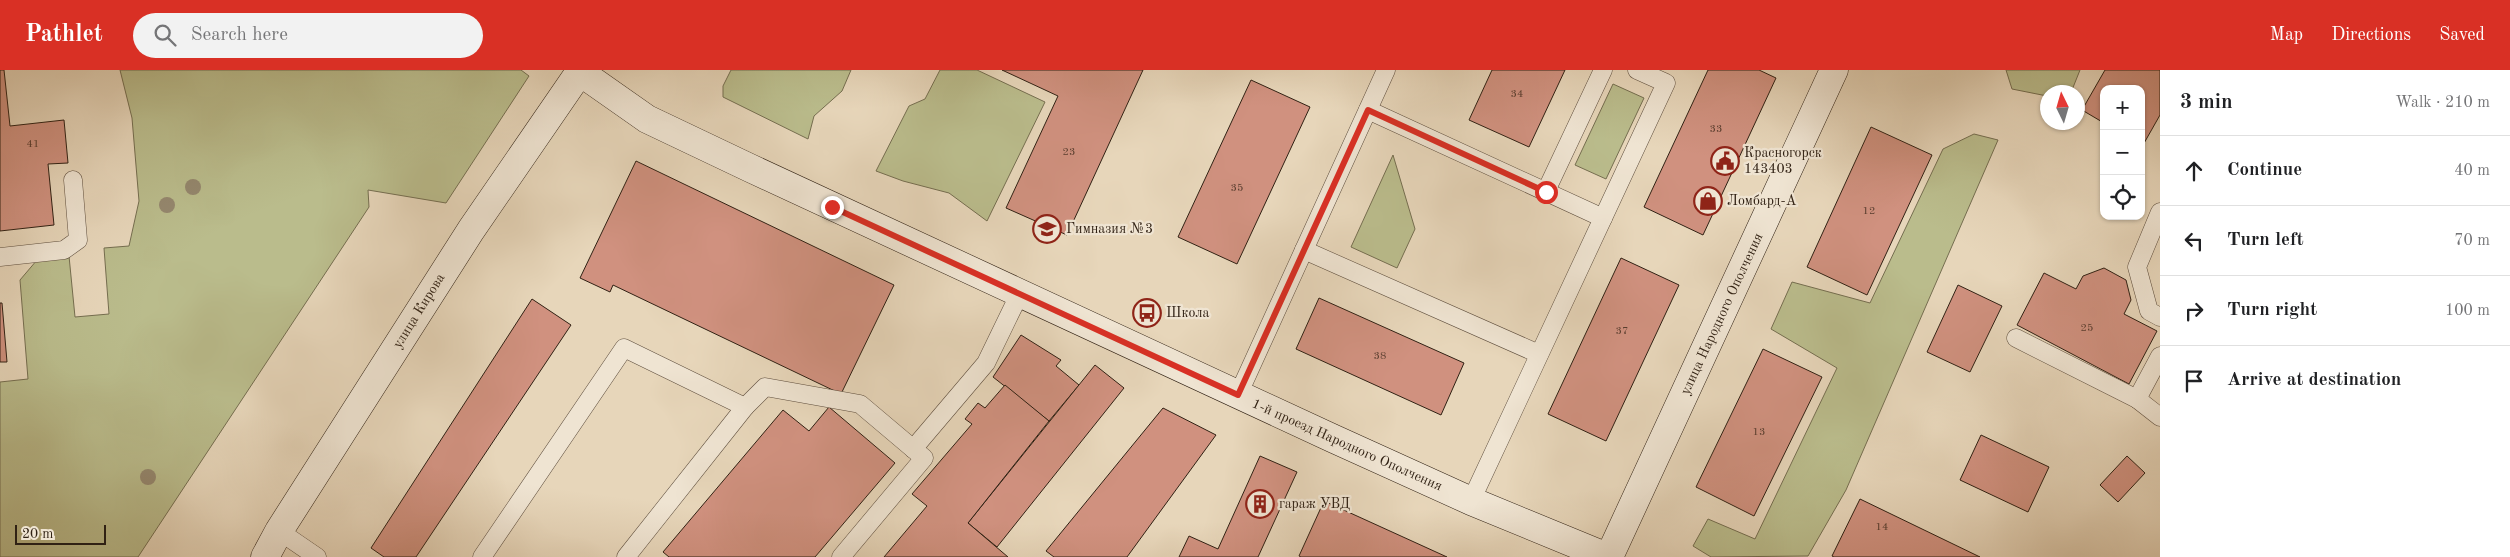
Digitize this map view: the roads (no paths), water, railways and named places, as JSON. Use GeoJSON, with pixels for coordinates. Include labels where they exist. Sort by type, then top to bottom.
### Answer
{"type":"FeatureCollection","features":[{"type":"Feature","properties":{"kind":"street","name":"улица Народного Ополчения"},"geometry":{"type":"LineString","coordinates":[[1608,557],[1834,70]]}},
{"type":"Feature","properties":{"kind":"street","name":"1-й проезд Народного Ополчения"},"geometry":{"type":"LineString","coordinates":[[581,71],[647,119],[1019,295],[1238,395],[1471,501],[1608,557]]}},
{"type":"Feature","properties":{"kind":"street","name":"улица Кирова"},"geometry":{"type":"LineString","coordinates":[[265,557],[279,531],[470,230],[581,71]]}},
{"type":"Feature","properties":{"kind":"lane"},"geometry":{"type":"LineString","coordinates":[[1238,395],[1386,70]]}},
{"type":"Feature","properties":{"kind":"lane"},"geometry":{"type":"LineString","coordinates":[[1546,192],[1603,70]]}},
{"type":"Feature","properties":{"kind":"lane"},"geometry":{"type":"LineString","coordinates":[[1471,501],[1666,84],[1637,70]]}},
{"type":"Feature","properties":{"kind":"lane"},"geometry":{"type":"LineString","coordinates":[[1368,110],[1603,218]]}},
{"type":"Feature","properties":{"kind":"lane"},"geometry":{"type":"LineString","coordinates":[[0,257],[64,250],[78,240],[73,180]]}},
{"type":"Feature","properties":{"kind":"lane"},"geometry":{"type":"LineString","coordinates":[[2160,212],[2137,266],[2149,311],[2160,317]]}},
{"type":"Feature","properties":{"kind":"lane"},"geometry":{"type":"LineString","coordinates":[[1304,250],[1539,354]]}},
{"type":"Feature","properties":{"kind":"lane"},"geometry":{"type":"LineString","coordinates":[[912,449],[986,363],[1019,295]]}},
{"type":"Feature","properties":{"kind":"lane"},"geometry":{"type":"LineString","coordinates":[[2016,338],[2137,399],[2160,417]]}},
{"type":"Feature","properties":{"kind":"lane"},"geometry":{"type":"LineString","coordinates":[[482,557],[624,348],[745,407]]}},
{"type":"Feature","properties":{"kind":"lane"},"geometry":{"type":"LineString","coordinates":[[2137,399],[2160,356]]}},
{"type":"Feature","properties":{"kind":"lane"},"geometry":{"type":"LineString","coordinates":[[626,557],[745,407],[765,387],[860,404],[924,458],[841,557]]}},
{"type":"Feature","properties":{"kind":"lane"},"geometry":{"type":"LineString","coordinates":[[279,531],[317,557]]}},
{"type":"Feature","properties":{"kind":"place","name":"Красногорск 143403"},"geometry":{"type":"Point","coordinates":[1725,161]}},
{"type":"Feature","properties":{"kind":"place","name":"Ломбард-А"},"geometry":{"type":"Point","coordinates":[1708,201]}},
{"type":"Feature","properties":{"kind":"place","name":"Гимназия №3"},"geometry":{"type":"Point","coordinates":[1047,229]}},
{"type":"Feature","properties":{"kind":"place","name":"Школа"},"geometry":{"type":"Point","coordinates":[1147,313]}},
{"type":"Feature","properties":{"kind":"place","name":"гараж УВД"},"geometry":{"type":"Point","coordinates":[1260,504]}}]}
